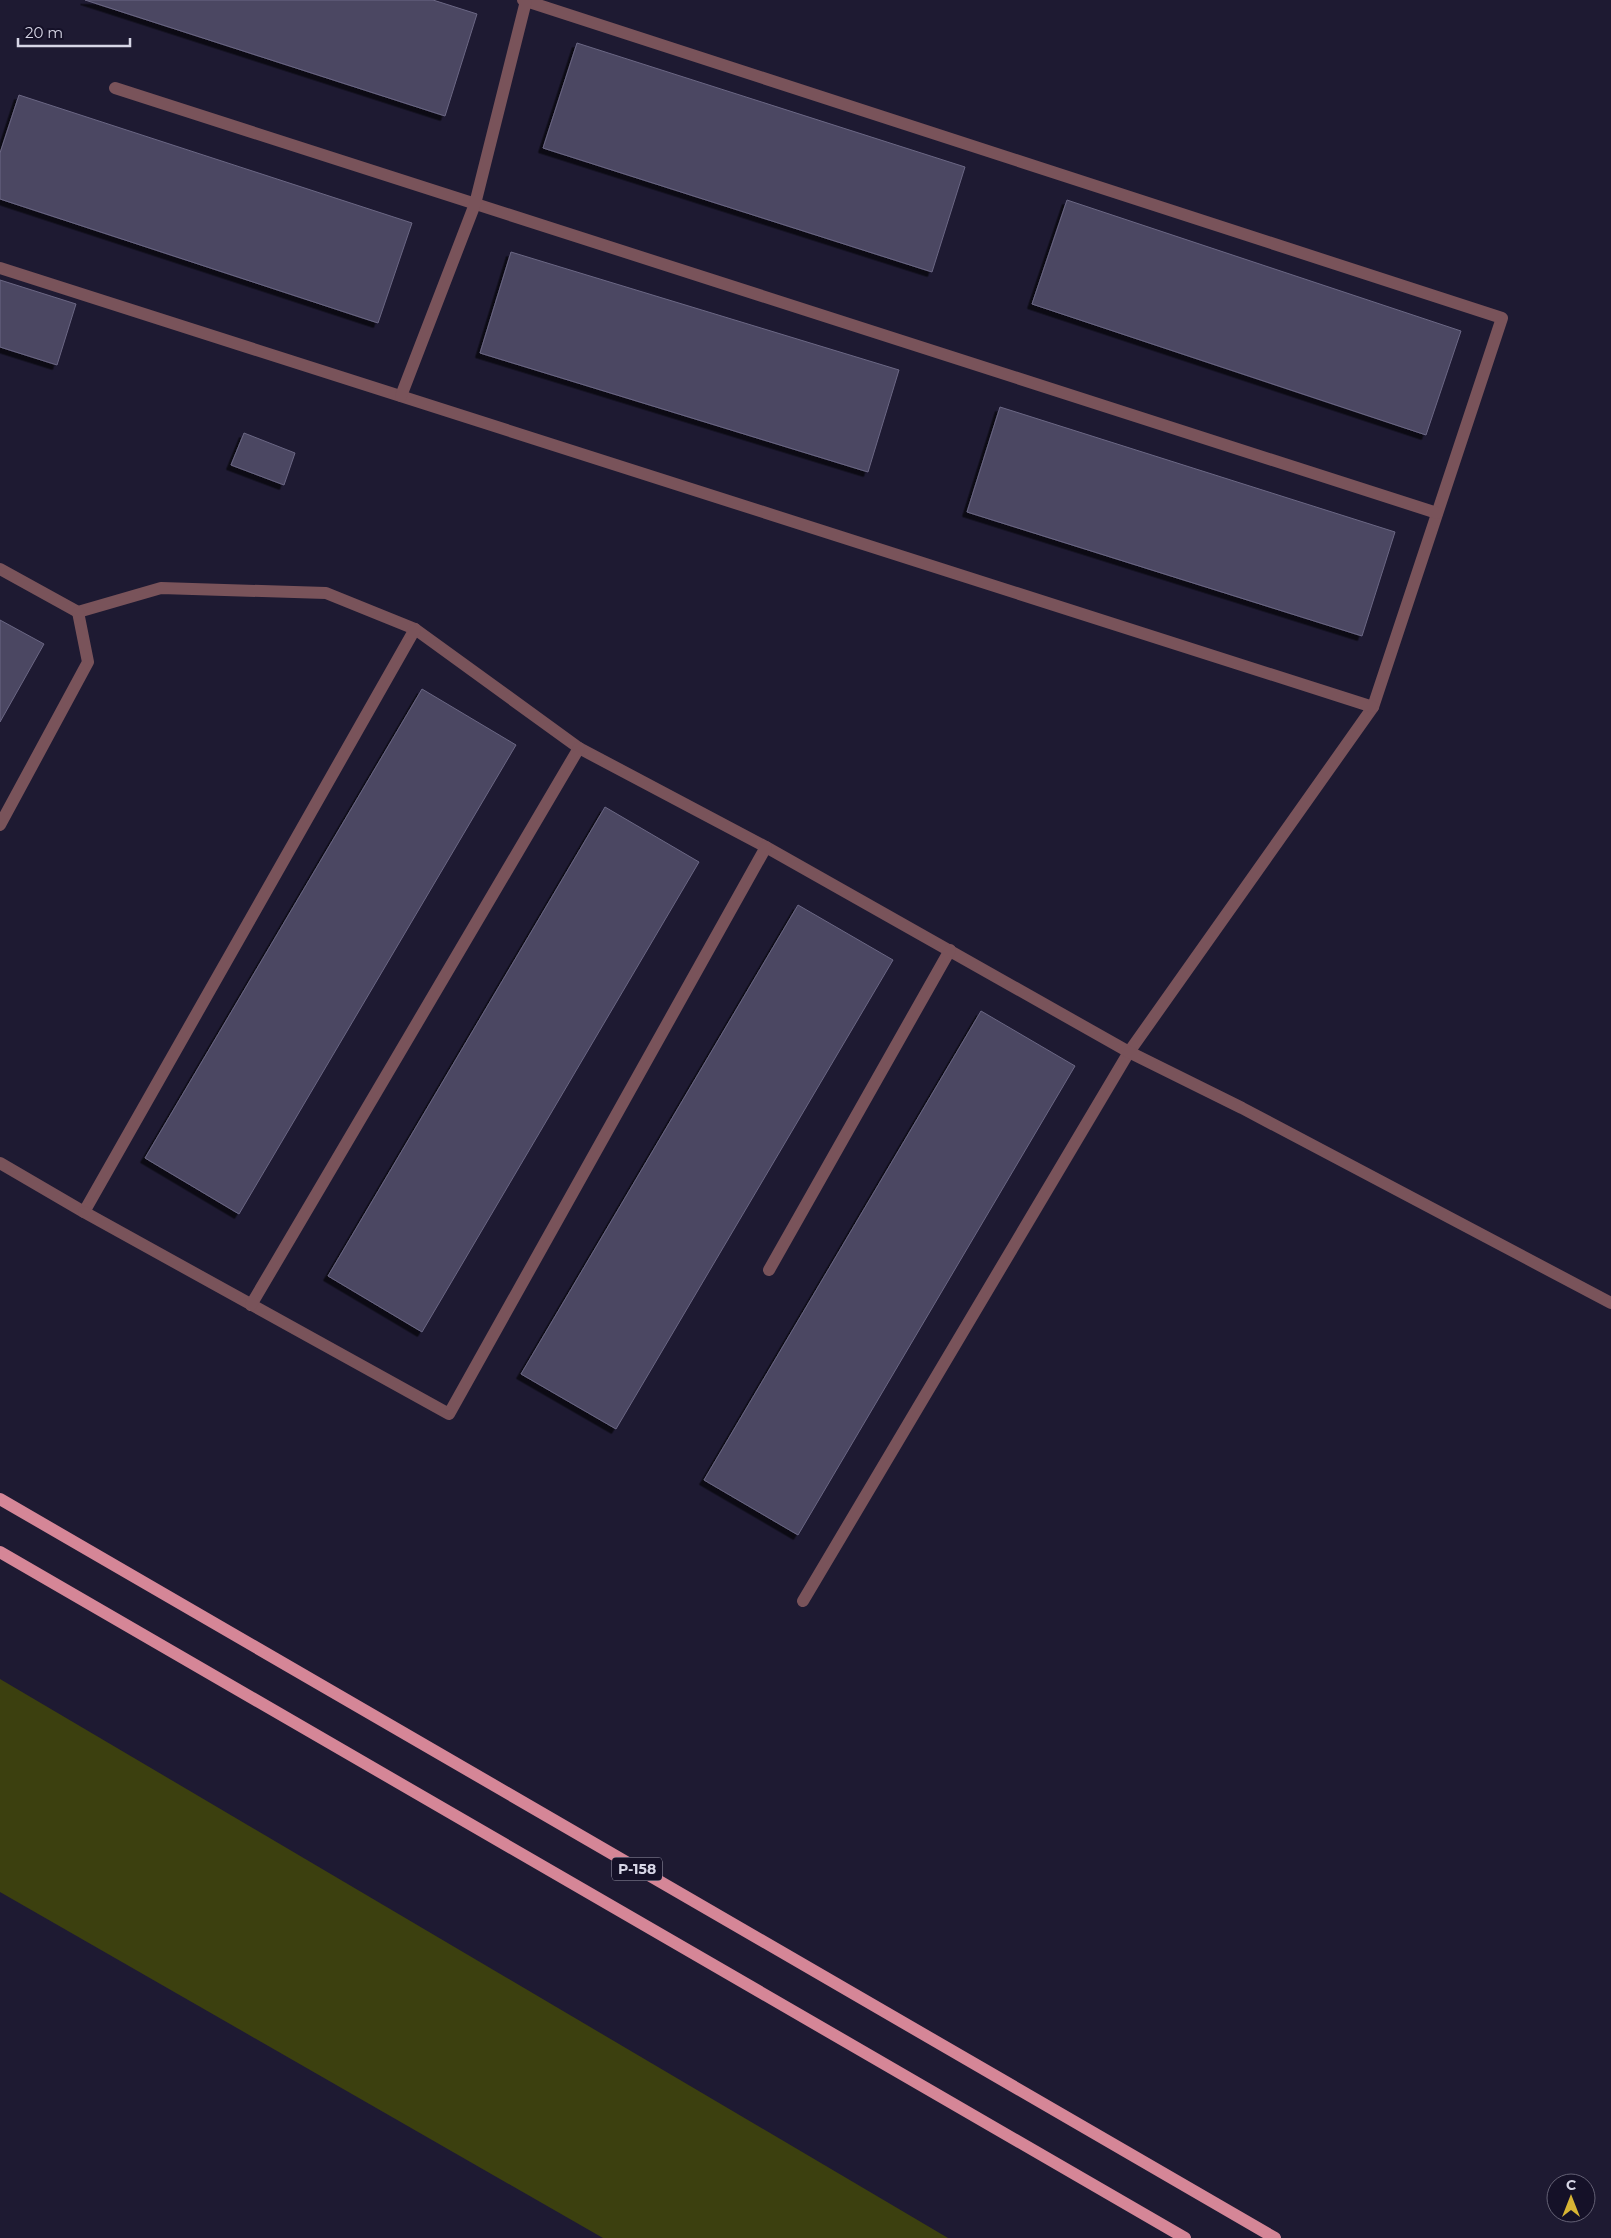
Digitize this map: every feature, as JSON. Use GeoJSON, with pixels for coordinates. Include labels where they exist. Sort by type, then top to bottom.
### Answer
{"type":"FeatureCollection","features":[{"type":"Feature","properties":{"kind":"main road","name":"Р-158"},"geometry":{"type":"LineString","coordinates":[[0,1499],[1275,2238]]}},
{"type":"Feature","properties":{"kind":"main road","name":"Р-158"},"geometry":{"type":"LineString","coordinates":[[0,1552],[1185,2238]]}},
{"type":"Feature","properties":{"kind":"lane"},"geometry":{"type":"LineString","coordinates":[[401,396],[475,204],[524,1],[1502,318],[1373,707],[1129,1052],[803,1601]]}},
{"type":"Feature","properties":{"kind":"lane"},"geometry":{"type":"LineString","coordinates":[[114,88],[1437,513]]}},
{"type":"Feature","properties":{"kind":"lane"},"geometry":{"type":"LineString","coordinates":[[0,268],[1373,707]]}},
{"type":"Feature","properties":{"kind":"lane"},"geometry":{"type":"LineString","coordinates":[[0,569],[78,612],[161,588],[326,593],[415,629],[579,748],[766,847],[1129,1052],[1242,1108],[1611,1303]]}},
{"type":"Feature","properties":{"kind":"lane"},"geometry":{"type":"LineString","coordinates":[[0,825],[88,662],[78,612]]}},
{"type":"Feature","properties":{"kind":"lane"},"geometry":{"type":"LineString","coordinates":[[84,1212],[415,629]]}},
{"type":"Feature","properties":{"kind":"lane"},"geometry":{"type":"LineString","coordinates":[[251,1305],[579,748]]}},
{"type":"Feature","properties":{"kind":"lane"},"geometry":{"type":"LineString","coordinates":[[0,1163],[84,1212],[449,1414],[766,847]]}},
{"type":"Feature","properties":{"kind":"lane"},"geometry":{"type":"LineString","coordinates":[[769,1270],[950,950]]}},
{"type":"Feature","properties":{"kind":"green space"},"geometry":{"type":"Polygon","coordinates":[[[0,1679],[948,2238],[603,2238],[0,1892],[0,1679]]]}},
{"type":"Feature","properties":{"kind":"building"},"geometry":{"type":"Polygon","coordinates":[[[85,0],[433,0],[477,14],[445,116],[85,0]]]}},
{"type":"Feature","properties":{"kind":"building"},"geometry":{"type":"Polygon","coordinates":[[[577,43],[965,167],[932,272],[543,148],[577,43]]]}},
{"type":"Feature","properties":{"kind":"building"},"geometry":{"type":"Polygon","coordinates":[[[19,95],[412,223],[378,323],[0,199],[0,153],[19,95]]]}},
{"type":"Feature","properties":{"kind":"building"},"geometry":{"type":"Polygon","coordinates":[[[1067,200],[1461,331],[1426,435],[1032,304],[1067,200]]]}},
{"type":"Feature","properties":{"kind":"building"},"geometry":{"type":"Polygon","coordinates":[[[511,252],[899,370],[868,472],[480,353],[511,252]]]}},
{"type":"Feature","properties":{"kind":"building"},"geometry":{"type":"Polygon","coordinates":[[[0,280],[76,304],[57,365],[0,347],[0,280]]]}},
{"type":"Feature","properties":{"kind":"building"},"geometry":{"type":"Polygon","coordinates":[[[1000,407],[1395,532],[1362,636],[967,512],[1000,407]]]}},
{"type":"Feature","properties":{"kind":"building"},"geometry":{"type":"Polygon","coordinates":[[[244,433],[295,453],[284,485],[231,465],[244,433]]]}},
{"type":"Feature","properties":{"kind":"building"},"geometry":{"type":"Polygon","coordinates":[[[0,620],[44,644],[0,722],[0,620]]]}},
{"type":"Feature","properties":{"kind":"building"},"geometry":{"type":"Polygon","coordinates":[[[422,689],[516,745],[239,1214],[145,1158],[422,689]]]}},
{"type":"Feature","properties":{"kind":"building"},"geometry":{"type":"Polygon","coordinates":[[[605,807],[699,862],[422,1332],[328,1276],[605,807]]]}},
{"type":"Feature","properties":{"kind":"building"},"geometry":{"type":"Polygon","coordinates":[[[798,905],[893,960],[616,1429],[521,1374],[798,905]]]}},
{"type":"Feature","properties":{"kind":"building"},"geometry":{"type":"Polygon","coordinates":[[[981,1011],[1075,1066],[798,1535],[704,1480],[981,1011]]]}}]}
